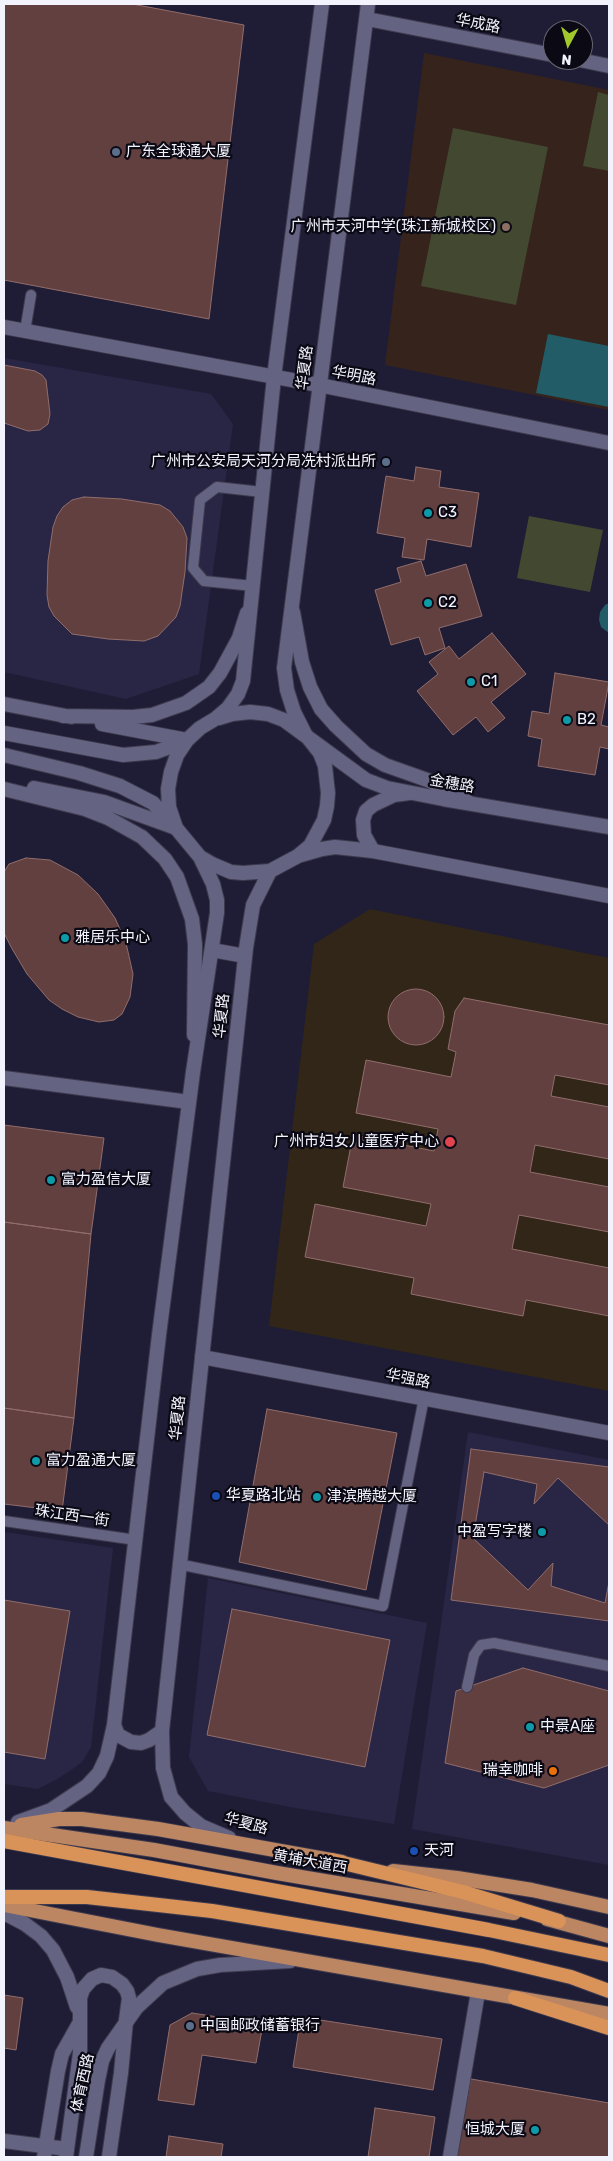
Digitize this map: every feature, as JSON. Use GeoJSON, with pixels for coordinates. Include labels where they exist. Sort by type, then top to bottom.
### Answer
{"type":"FeatureCollection","features":[{"type":"Feature","properties":{"kind":"highway"},"geometry":{"type":"LineString","coordinates":[[4,1841],[489,1930],[609,1955]]}},
{"type":"Feature","properties":{"kind":"highway"},"geometry":{"type":"LineString","coordinates":[[331,1860],[463,1892],[559,1922]]}},
{"type":"Feature","properties":{"kind":"highway"},"geometry":{"type":"LineString","coordinates":[[4,1897],[87,1897],[151,1903],[315,1927],[483,1956],[571,1977],[609,1991]]}},
{"type":"Feature","properties":{"kind":"highway"},"geometry":{"type":"LineString","coordinates":[[515,1998],[609,2028]]}},
{"type":"Feature","properties":{"kind":"main road","name":"华夏路"},"geometry":{"type":"LineString","coordinates":[[4,1828],[51,1810],[86,1786],[99,1773],[107,1756],[114,1725],[189,1102],[212,950],[217,900],[213,884],[200,857],[176,828],[169,807],[168,789],[170,772],[177,755],[187,740],[200,728],[215,719],[233,701],[243,681],[274,377],[322,4]]}},
{"type":"Feature","properties":{"kind":"main road","name":"华夏路"},"geometry":{"type":"LineString","coordinates":[[200,857],[230,872],[270,871],[298,856],[310,846],[324,820],[328,794],[325,766],[320,753],[305,734],[287,690],[284,668],[368,4]]}},
{"type":"Feature","properties":{"kind":"main road","name":"华成路"},"geometry":{"type":"LineString","coordinates":[[367,19],[543,53]]}},
{"type":"Feature","properties":{"kind":"main road"},"geometry":{"type":"LineString","coordinates":[[593,63],[609,66]]}},
{"type":"Feature","properties":{"kind":"main road","name":"华明路"},"geometry":{"type":"LineString","coordinates":[[4,327],[319,385],[609,443]]}},
{"type":"Feature","properties":{"kind":"main road"},"geometry":{"type":"LineString","coordinates":[[64,716],[132,717],[152,714],[186,703],[209,687],[220,673],[239,638],[251,601]]}},
{"type":"Feature","properties":{"kind":"main road"},"geometry":{"type":"LineString","coordinates":[[291,603],[302,662],[310,687],[322,709],[336,726],[366,754],[385,765],[430,781],[471,804]]}},
{"type":"Feature","properties":{"kind":"main road"},"geometry":{"type":"LineString","coordinates":[[4,704],[187,740]]}},
{"type":"Feature","properties":{"kind":"main road","name":"华夏路"},"geometry":{"type":"LineString","coordinates":[[215,719],[232,714],[250,712],[268,714],[284,720],[305,734]]}},
{"type":"Feature","properties":{"kind":"main road"},"geometry":{"type":"LineString","coordinates":[[4,733],[123,755],[156,752],[187,740]]}},
{"type":"Feature","properties":{"kind":"main road","name":"金穗路"},"geometry":{"type":"LineString","coordinates":[[305,734],[334,758],[366,780],[410,793],[609,827]]}},
{"type":"Feature","properties":{"kind":"main road"},"geometry":{"type":"LineString","coordinates":[[4,756],[79,773],[120,786],[153,803],[176,828]]}},
{"type":"Feature","properties":{"kind":"main road"},"geometry":{"type":"LineString","coordinates":[[4,783],[104,802],[176,828]]}},
{"type":"Feature","properties":{"kind":"main road"},"geometry":{"type":"LineString","coordinates":[[4,789],[85,810],[108,818],[142,837],[165,859],[177,877],[186,900],[195,944],[193,1072]]}},
{"type":"Feature","properties":{"kind":"main road"},"geometry":{"type":"LineString","coordinates":[[373,851],[364,836],[363,820],[366,811],[373,805],[394,795],[410,793]]}},
{"type":"Feature","properties":{"kind":"main road"},"geometry":{"type":"LineString","coordinates":[[298,856],[310,851],[335,847],[373,851],[609,896]]}},
{"type":"Feature","properties":{"kind":"main road","name":"华夏路"},"geometry":{"type":"LineString","coordinates":[[270,871],[253,905],[245,956],[178,1564],[162,1731],[163,1768],[171,1797],[185,1813],[201,1826],[224,1837],[331,1860]]}},
{"type":"Feature","properties":{"kind":"main road"},"geometry":{"type":"LineString","coordinates":[[212,950],[245,956]]}},
{"type":"Feature","properties":{"kind":"main road"},"geometry":{"type":"LineString","coordinates":[[4,1078],[189,1102]]}},
{"type":"Feature","properties":{"kind":"main road","name":"华强路"},"geometry":{"type":"LineString","coordinates":[[202,1356],[609,1433]]}},
{"type":"Feature","properties":{"kind":"main road"},"geometry":{"type":"LineString","coordinates":[[114,1725],[118,1735],[131,1742],[149,1740],[162,1731]]}},
{"type":"Feature","properties":{"kind":"main road"},"geometry":{"type":"LineString","coordinates":[[4,1828],[59,1819],[82,1819],[158,1829],[331,1860],[532,1890],[609,1907]]}},
{"type":"Feature","properties":{"kind":"main road","name":"黄埔大道西"},"geometry":{"type":"LineString","coordinates":[[4,1828],[154,1850],[559,1922],[609,1936]]}},
{"type":"Feature","properties":{"kind":"main road"},"geometry":{"type":"LineString","coordinates":[[4,1905],[67,1919],[609,2014]]}},
{"type":"Feature","properties":{"kind":"main road"},"geometry":{"type":"LineString","coordinates":[[4,1913],[25,1924],[41,1936],[53,1950],[74,1996],[80,2022]]}},
{"type":"Feature","properties":{"kind":"main road","name":"体育西路"},"geometry":{"type":"LineString","coordinates":[[86,2157],[102,2061],[108,2048],[137,2007],[158,1988],[181,1974],[197,1969],[220,1965],[300,1960]]}},
{"type":"Feature","properties":{"kind":"main road"},"geometry":{"type":"LineString","coordinates":[[44,2151],[54,2087],[62,2054],[80,2022],[80,1998],[83,1989],[92,1979],[101,1975],[112,1977],[122,1984],[128,1991],[129,1998],[121,2074],[109,2157]]}},
{"type":"Feature","properties":{"kind":"main road"},"geometry":{"type":"LineString","coordinates":[[450,2157],[478,1992]]}},
{"type":"Feature","properties":{"kind":"main road","name":"体育西路"},"geometry":{"type":"LineString","coordinates":[[66,2153],[79,2060],[80,2022]]}},
{"type":"Feature","properties":{"kind":"main road"},"geometry":{"type":"LineString","coordinates":[[4,2141],[44,2151],[66,2153]]}},
{"type":"Feature","properties":{"kind":"lane"},"geometry":{"type":"LineString","coordinates":[[25,331],[31,295]]}},
{"type":"Feature","properties":{"kind":"lane"},"geometry":{"type":"LineString","coordinates":[[253,586],[204,581],[193,568],[200,500],[217,487],[262,492]]}},
{"type":"Feature","properties":{"kind":"lane"},"geometry":{"type":"LineString","coordinates":[[178,1564],[383,1606],[424,1398]]}},
{"type":"Feature","properties":{"kind":"lane","name":"珠江西一街"},"geometry":{"type":"LineString","coordinates":[[4,1521],[136,1540]]}},
{"type":"Feature","properties":{"kind":"lane"},"geometry":{"type":"LineString","coordinates":[[467,1687],[474,1655],[481,1645],[494,1643],[609,1666]]}},
{"type":"Feature","properties":{"kind":"shaded area","name":"广州市天河中学(珠江新城校区)"},"geometry":{"type":"Polygon","coordinates":[[[424,53],[609,90],[609,410],[385,365],[424,53]]]}},
{"type":"Feature","properties":{"kind":"shaded area"},"geometry":{"type":"Polygon","coordinates":[[[598,92],[609,95],[609,171],[583,166],[598,92]]]}},
{"type":"Feature","properties":{"kind":"shaded area"},"geometry":{"type":"Polygon","coordinates":[[[453,128],[548,147],[516,305],[421,286],[453,128]]]}},
{"type":"Feature","properties":{"kind":"shaded area"},"geometry":{"type":"Polygon","coordinates":[[[548,334],[609,346],[609,407],[536,393],[548,334]]]}},
{"type":"Feature","properties":{"kind":"shaded area"},"geometry":{"type":"Polygon","coordinates":[[[4,358],[211,394],[233,424],[199,674],[126,699],[4,672],[4,358]]]}},
{"type":"Feature","properties":{"kind":"shaded area"},"geometry":{"type":"Polygon","coordinates":[[[529,516],[603,530],[590,592],[517,578],[529,516]]]}},
{"type":"Feature","properties":{"kind":"shaded area"},"geometry":{"type":"Polygon","coordinates":[[[609,603],[609,633],[601,627],[599,620],[600,612],[609,603]]]}},
{"type":"Feature","properties":{"kind":"shaded area","name":"广州市妇女儿童医疗中心"},"geometry":{"type":"Polygon","coordinates":[[[370,909],[609,958],[609,1391],[269,1326],[314,944],[370,909]]]}},
{"type":"Feature","properties":{"kind":"shaded area"},"geometry":{"type":"Polygon","coordinates":[[[468,1432],[609,1460],[609,1865],[412,1829],[468,1432]]]}},
{"type":"Feature","properties":{"kind":"shaded area"},"geometry":{"type":"Polygon","coordinates":[[[4,1532],[113,1548],[91,1747],[82,1762],[59,1778],[38,1789],[4,1784],[4,1532]]]}},
{"type":"Feature","properties":{"kind":"shaded area"},"geometry":{"type":"Polygon","coordinates":[[[208,1578],[427,1623],[394,1824],[208,1791],[189,1757],[208,1578]]]}},
{"type":"Feature","properties":{"kind":"building","name":"广东全球通大厦"},"geometry":{"type":"Polygon","coordinates":[[[4,4],[132,4],[244,25],[209,319],[4,280],[4,4]]]}},
{"type":"Feature","properties":{"kind":"building"},"geometry":{"type":"Polygon","coordinates":[[[4,365],[35,371],[46,380],[50,414],[48,424],[40,430],[28,431],[4,423],[4,365]]]}},
{"type":"Feature","properties":{"kind":"building","name":"C3"},"geometry":{"type":"Polygon","coordinates":[[[416,467],[441,471],[439,487],[479,493],[471,547],[427,539],[424,560],[402,557],[405,538],[377,533],[386,476],[414,481],[416,467]]]}},
{"type":"Feature","properties":{"kind":"building"},"geometry":{"type":"Polygon","coordinates":[[[84,497],[122,499],[160,505],[170,511],[183,527],[187,538],[180,606],[176,617],[158,636],[144,641],[72,634],[54,616],[49,607],[47,595],[48,561],[53,527],[63,507],[72,500],[84,497]]]}},
{"type":"Feature","properties":{"kind":"building","name":"C2"},"geometry":{"type":"Polygon","coordinates":[[[421,561],[426,576],[466,564],[482,616],[439,628],[445,648],[425,655],[419,637],[391,645],[375,590],[401,582],[397,568],[421,561]]]}},
{"type":"Feature","properties":{"kind":"building","name":"C1"},"geometry":{"type":"Polygon","coordinates":[[[492,633],[526,674],[491,702],[505,718],[488,732],[476,717],[453,735],[417,691],[438,674],[429,662],[449,646],[459,659],[492,633]]]}},
{"type":"Feature","properties":{"kind":"building","name":"B2"},"geometry":{"type":"Polygon","coordinates":[[[555,673],[609,682],[601,725],[609,727],[609,749],[600,747],[595,775],[538,766],[542,739],[528,736],[532,711],[549,714],[555,673]]]}},
{"type":"Feature","properties":{"kind":"building","name":"雅居乐中心"},"geometry":{"type":"Polygon","coordinates":[[[26,858],[50,860],[78,875],[98,894],[115,918],[126,943],[133,974],[130,997],[122,1014],[114,1020],[99,1022],[78,1017],[49,1000],[27,974],[11,947],[4,933],[4,872],[9,864],[26,858]]]}},
{"type":"Feature","properties":{"kind":"building"},"geometry":{"type":"Polygon","coordinates":[[[416,989],[427,991],[436,997],[442,1006],[444,1017],[442,1028],[436,1037],[427,1043],[416,1045],[405,1043],[396,1037],[390,1028],[388,1017],[390,1006],[396,997],[405,991],[416,989]]]}},
{"type":"Feature","properties":{"kind":"building"},"geometry":{"type":"Polygon","coordinates":[[[464,998],[609,1025],[609,1085],[555,1075],[551,1096],[609,1107],[609,1159],[535,1145],[530,1172],[609,1187],[609,1232],[519,1215],[512,1249],[609,1268],[609,1316],[526,1300],[523,1316],[411,1294],[414,1278],[305,1257],[315,1204],[426,1226],[431,1204],[343,1187],[353,1135],[434,1151],[438,1129],[356,1113],[366,1060],[451,1077],[456,1052],[448,1049],[455,1011],[464,998]]]}},
{"type":"Feature","properties":{"kind":"building","name":"富力盈信大厦"},"geometry":{"type":"Polygon","coordinates":[[[4,1125],[104,1138],[91,1234],[4,1222],[4,1125]]]}},
{"type":"Feature","properties":{"kind":"building"},"geometry":{"type":"Polygon","coordinates":[[[4,1222],[91,1234],[74,1418],[4,1408],[4,1222]]]}},
{"type":"Feature","properties":{"kind":"building","name":"富力盈通大厦"},"geometry":{"type":"Polygon","coordinates":[[[4,1408],[74,1418],[62,1511],[4,1504],[4,1408]]]}},
{"type":"Feature","properties":{"kind":"building","name":"津滨腾越大厦"},"geometry":{"type":"Polygon","coordinates":[[[267,1409],[397,1433],[366,1590],[239,1562],[267,1409]]]}},
{"type":"Feature","properties":{"kind":"building"},"geometry":{"type":"Polygon","coordinates":[[[471,1449],[609,1467],[609,1621],[451,1600],[471,1449]]]}},
{"type":"Feature","properties":{"kind":"building","name":"中盈写字楼"},"geometry":{"type":"Polygon","coordinates":[[[484,1472],[537,1484],[534,1504],[558,1478],[609,1525],[609,1582],[605,1603],[551,1586],[553,1563],[528,1590],[473,1538],[484,1472]]]}},
{"type":"Feature","properties":{"kind":"building"},"geometry":{"type":"Polygon","coordinates":[[[4,1600],[70,1611],[45,1759],[4,1752],[4,1600]]]}},
{"type":"Feature","properties":{"kind":"building"},"geometry":{"type":"Polygon","coordinates":[[[232,1609],[390,1640],[365,1767],[207,1735],[232,1609]]]}},
{"type":"Feature","properties":{"kind":"building","name":"中景A座"},"geometry":{"type":"Polygon","coordinates":[[[523,1668],[609,1691],[609,1765],[544,1788],[445,1763],[456,1691],[523,1668]]]}},
{"type":"Feature","properties":{"kind":"building"},"geometry":{"type":"Polygon","coordinates":[[[4,1995],[23,1998],[16,2050],[4,2048],[4,1995]]]}},
{"type":"Feature","properties":{"kind":"building"},"geometry":{"type":"Polygon","coordinates":[[[192,2013],[263,2024],[256,2063],[202,2055],[194,2105],[158,2100],[170,2025],[192,2013]]]}},
{"type":"Feature","properties":{"kind":"building"},"geometry":{"type":"Polygon","coordinates":[[[301,2017],[442,2039],[433,2090],[293,2067],[301,2017]]]}},
{"type":"Feature","properties":{"kind":"building","name":"恒城大厦"},"geometry":{"type":"Polygon","coordinates":[[[471,2079],[609,2103],[609,2157],[456,2157],[471,2079]]]}},
{"type":"Feature","properties":{"kind":"building"},"geometry":{"type":"Polygon","coordinates":[[[375,2108],[435,2117],[429,2157],[368,2157],[375,2108]]]}},
{"type":"Feature","properties":{"kind":"building"},"geometry":{"type":"Polygon","coordinates":[[[169,2136],[223,2144],[221,2157],[166,2157],[169,2136]]]}},
{"type":"Feature","properties":{"kind":"place","name":"广东全球通大厦"},"geometry":{"type":"Point","coordinates":[116,152]}},
{"type":"Feature","properties":{"kind":"place","name":"广州市天河中学(珠江新城校区)"},"geometry":{"type":"Point","coordinates":[506,227]}},
{"type":"Feature","properties":{"kind":"place","name":"广州市公安局天河分局冼村派出所"},"geometry":{"type":"Point","coordinates":[386,462]}},
{"type":"Feature","properties":{"kind":"place","name":"C3"},"geometry":{"type":"Point","coordinates":[428,513]}},
{"type":"Feature","properties":{"kind":"place","name":"C2"},"geometry":{"type":"Point","coordinates":[428,603]}},
{"type":"Feature","properties":{"kind":"place","name":"C1"},"geometry":{"type":"Point","coordinates":[471,682]}},
{"type":"Feature","properties":{"kind":"place","name":"B2"},"geometry":{"type":"Point","coordinates":[567,720]}},
{"type":"Feature","properties":{"kind":"place","name":"雅居乐中心"},"geometry":{"type":"Point","coordinates":[65,938]}},
{"type":"Feature","properties":{"kind":"place","name":"广州市妇女儿童医疗中心"},"geometry":{"type":"Point","coordinates":[450,1142]}},
{"type":"Feature","properties":{"kind":"place","name":"富力盈信大厦"},"geometry":{"type":"Point","coordinates":[51,1180]}},
{"type":"Feature","properties":{"kind":"place","name":"富力盈通大厦"},"geometry":{"type":"Point","coordinates":[36,1461]}},
{"type":"Feature","properties":{"kind":"place","name":"华夏路北站"},"geometry":{"type":"Point","coordinates":[216,1496]}},
{"type":"Feature","properties":{"kind":"place","name":"津滨腾越大厦"},"geometry":{"type":"Point","coordinates":[317,1497]}},
{"type":"Feature","properties":{"kind":"place","name":"中盈写字楼"},"geometry":{"type":"Point","coordinates":[542,1532]}},
{"type":"Feature","properties":{"kind":"place","name":"中景A座"},"geometry":{"type":"Point","coordinates":[530,1727]}},
{"type":"Feature","properties":{"kind":"place","name":"瑞幸咖啡"},"geometry":{"type":"Point","coordinates":[553,1771]}},
{"type":"Feature","properties":{"kind":"place","name":"天河"},"geometry":{"type":"Point","coordinates":[414,1851]}},
{"type":"Feature","properties":{"kind":"place","name":"中国邮政储蓄银行"},"geometry":{"type":"Point","coordinates":[190,2026]}},
{"type":"Feature","properties":{"kind":"place","name":"恒城大厦"},"geometry":{"type":"Point","coordinates":[535,2130]}}]}
